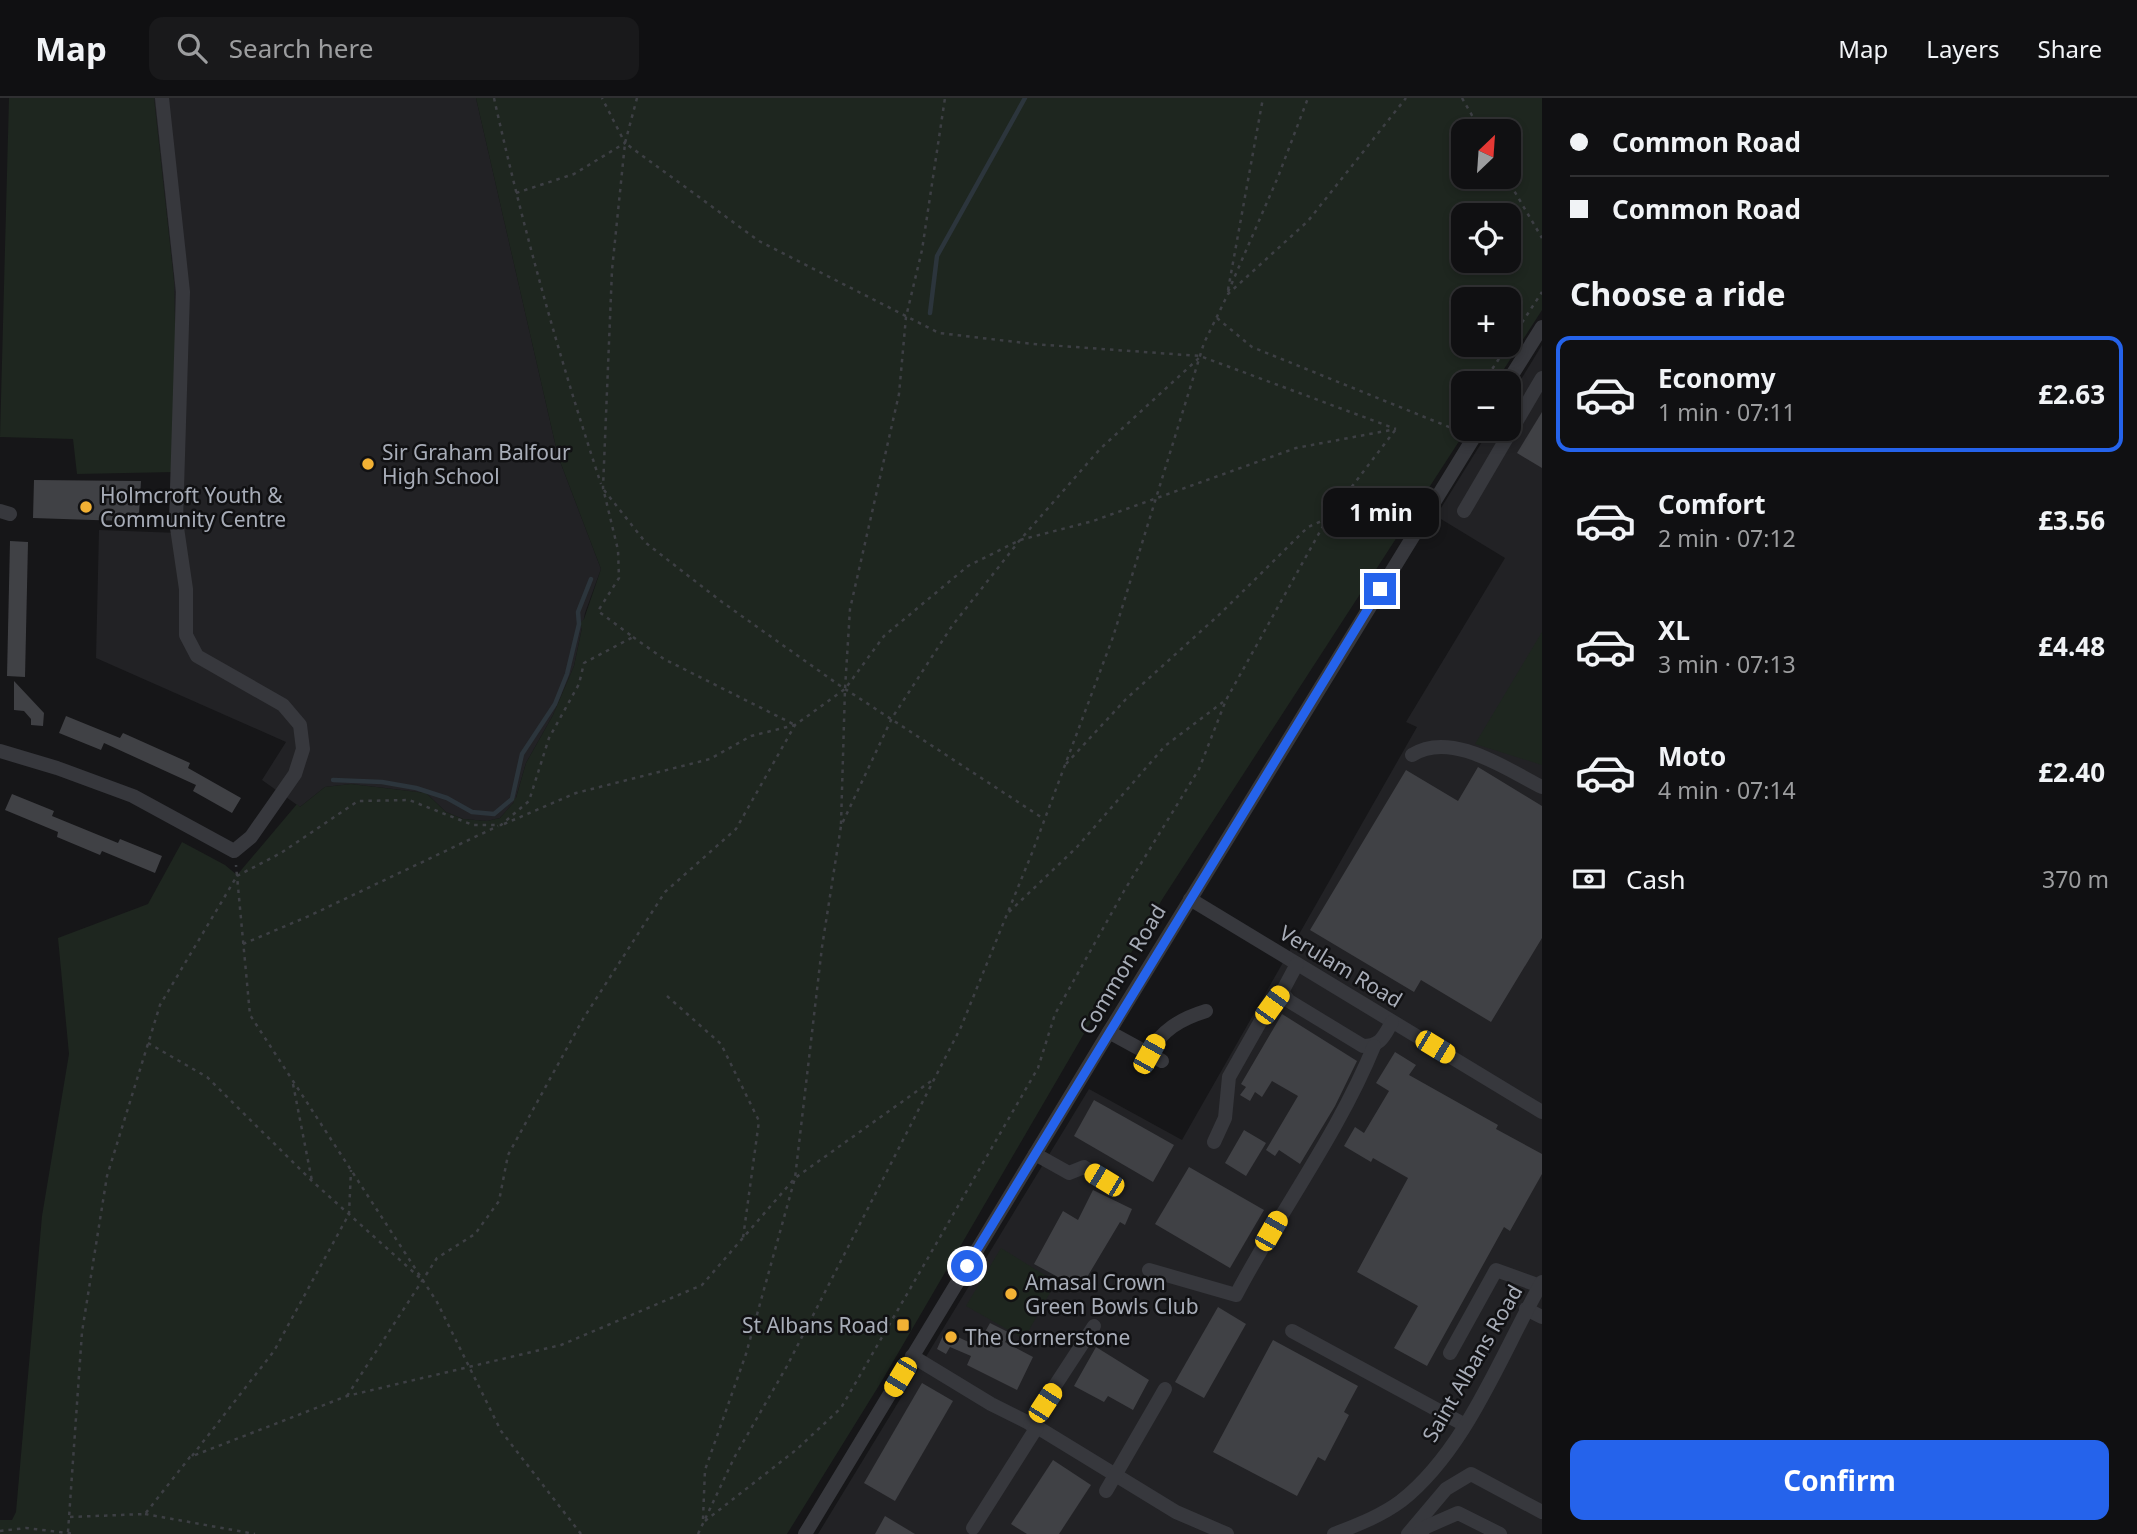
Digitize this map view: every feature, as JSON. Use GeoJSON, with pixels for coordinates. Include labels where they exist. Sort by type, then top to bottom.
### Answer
{"type":"FeatureCollection","features":[{"type":"Feature","properties":{"kind":"street"},"geometry":{"type":"LineString","coordinates":[[0,751],[57,768],[133,796],[234,852],[251,837],[295,774],[303,749],[300,724],[283,705],[197,656],[186,635],[186,589],[176,521],[183,292],[162,98]]}},
{"type":"Feature","properties":{"kind":"street"},"geometry":{"type":"LineString","coordinates":[[1514,371],[1542,327]]}},
{"type":"Feature","properties":{"kind":"street"},"geometry":{"type":"LineString","coordinates":[[1464,511],[1542,378]]}},
{"type":"Feature","properties":{"kind":"street","name":"Common Road"},"geometry":{"type":"LineString","coordinates":[[812,1532],[912,1356],[1472,441]]}},
{"type":"Feature","properties":{"kind":"street"},"geometry":{"type":"LineString","coordinates":[[1412,755],[1424,747],[1436,745],[1469,752],[1542,787]]}},
{"type":"Feature","properties":{"kind":"street","name":"Verulam Road"},"geometry":{"type":"LineString","coordinates":[[1190,899],[1542,1112]]}},
{"type":"Feature","properties":{"kind":"street"},"geometry":{"type":"LineString","coordinates":[[1214,1142],[1225,1118],[1229,1077],[1297,964]]}},
{"type":"Feature","properties":{"kind":"street"},"geometry":{"type":"LineString","coordinates":[[1282,992],[1289,1000],[1363,1046],[1374,1046]]}},
{"type":"Feature","properties":{"kind":"street"},"geometry":{"type":"LineString","coordinates":[[1109,1032],[1155,1057],[1158,1037],[1191,1016],[1206,1011]]}},
{"type":"Feature","properties":{"kind":"street"},"geometry":{"type":"LineString","coordinates":[[1149,1270],[1236,1295],[1284,1208],[1355,1092],[1374,1046],[1382,1040],[1392,1022]]}},
{"type":"Feature","properties":{"kind":"street"},"geometry":{"type":"LineString","coordinates":[[1035,1154],[1069,1173],[1084,1167],[1104,1180]]}},
{"type":"Feature","properties":{"kind":"street"},"geometry":{"type":"LineString","coordinates":[[1450,1353],[1496,1270],[1541,1284]]}},
{"type":"Feature","properties":{"kind":"street","name":"Saint Albans Road"},"geometry":{"type":"LineString","coordinates":[[1334,1534],[1362,1523],[1398,1503],[1424,1481],[1465,1425],[1541,1284]]}},
{"type":"Feature","properties":{"kind":"street"},"geometry":{"type":"LineString","coordinates":[[1526,1309],[1542,1317]]}},
{"type":"Feature","properties":{"kind":"street"},"geometry":{"type":"LineString","coordinates":[[973,1528],[1094,1326]]}},
{"type":"Feature","properties":{"kind":"street"},"geometry":{"type":"LineString","coordinates":[[1293,1331],[1465,1425]]}},
{"type":"Feature","properties":{"kind":"street"},"geometry":{"type":"LineString","coordinates":[[912,1356],[988,1409],[1034,1425],[1177,1512],[1227,1534]]}},
{"type":"Feature","properties":{"kind":"street"},"geometry":{"type":"LineString","coordinates":[[1106,1491],[1166,1389]]}},
{"type":"Feature","properties":{"kind":"street"},"geometry":{"type":"LineString","coordinates":[[1408,1534],[1446,1489],[1471,1474],[1542,1512]]}},
{"type":"Feature","properties":{"kind":"street"},"geometry":{"type":"LineString","coordinates":[[1419,1534],[1426,1527],[1458,1513],[1500,1534]]}},
{"type":"Feature","properties":{"kind":"path"},"geometry":{"type":"LineString","coordinates":[[494,98],[516,194],[573,398],[603,488],[618,550],[619,578],[597,611],[664,659],[795,725]]}},
{"type":"Feature","properties":{"kind":"path"},"geometry":{"type":"LineString","coordinates":[[602,98],[625,143],[759,241],[939,333],[1034,344],[1200,356],[1396,429]]}},
{"type":"Feature","properties":{"kind":"path"},"geometry":{"type":"LineString","coordinates":[[637,98],[625,143],[612,270],[603,488],[646,543],[722,602],[845,689],[1044,819]]}},
{"type":"Feature","properties":{"kind":"path"},"geometry":{"type":"LineString","coordinates":[[703,1522],[705,1470],[746,1354],[795,1178],[819,973],[841,826],[850,609],[899,394],[906,317],[922,250],[945,98]]}},
{"type":"Feature","properties":{"kind":"path"},"geometry":{"type":"LineString","coordinates":[[1228,293],[1234,247],[1264,98]]}},
{"type":"Feature","properties":{"kind":"path"},"geometry":{"type":"LineString","coordinates":[[698,1534],[734,1458],[787,1366],[961,1027],[1044,819],[1112,637],[1158,498],[1200,356],[1278,177],[1308,98]]}},
{"type":"Feature","properties":{"kind":"path"},"geometry":{"type":"LineString","coordinates":[[1228,293],[1308,221],[1406,98]]}},
{"type":"Feature","properties":{"kind":"path"},"geometry":{"type":"LineString","coordinates":[[1462,98],[1474,119]]}},
{"type":"Feature","properties":{"kind":"path"},"geometry":{"type":"LineString","coordinates":[[516,194],[574,174],[625,143]]}},
{"type":"Feature","properties":{"kind":"path"},"geometry":{"type":"LineString","coordinates":[[1513,189],[1542,239]]}},
{"type":"Feature","properties":{"kind":"path"},"geometry":{"type":"LineString","coordinates":[[1521,324],[1542,292]]}},
{"type":"Feature","properties":{"kind":"path"},"geometry":{"type":"LineString","coordinates":[[1216,318],[1252,347],[1451,428]]}},
{"type":"Feature","properties":{"kind":"path"},"geometry":{"type":"LineString","coordinates":[[841,826],[892,718],[952,626],[1020,540],[1100,449],[1200,356]]}},
{"type":"Feature","properties":{"kind":"path"},"geometry":{"type":"LineString","coordinates":[[243,944],[576,793],[710,759],[751,736],[795,725],[845,689],[884,636],[968,566],[1020,540],[1093,521],[1296,448],[1396,429]]}},
{"type":"Feature","properties":{"kind":"path"},"geometry":{"type":"LineString","coordinates":[[703,1522],[796,1450],[841,1408],[1038,1068],[1055,1014],[1124,891],[1199,769],[1226,700],[1327,519],[1396,429]]}},
{"type":"Feature","properties":{"kind":"path"},"geometry":{"type":"LineString","coordinates":[[1063,767],[1126,699],[1221,613],[1308,527],[1327,519]]}},
{"type":"Feature","properties":{"kind":"path"},"geometry":{"type":"LineString","coordinates":[[68,1532],[82,1332],[107,1176],[160,1005],[237,876],[281,853],[358,801],[409,800],[472,825],[501,825],[529,801],[549,738],[579,684],[584,663],[633,637]]}},
{"type":"Feature","properties":{"kind":"path"},"geometry":{"type":"LineString","coordinates":[[1007,914],[1077,847],[1165,746],[1226,700]]}},
{"type":"Feature","properties":{"kind":"path"},"geometry":{"type":"LineString","coordinates":[[347,1396],[437,1258],[475,1234],[499,1201],[508,1155],[583,1019],[665,892],[736,829],[795,725]]}},
{"type":"Feature","properties":{"kind":"path"},"geometry":{"type":"LineString","coordinates":[[234,852],[250,1016],[437,1303],[501,1431],[579,1532],[574,1534]]}},
{"type":"Feature","properties":{"kind":"path"},"geometry":{"type":"LineString","coordinates":[[667,996],[722,1044],[759,1121],[743,1238]]}},
{"type":"Feature","properties":{"kind":"path"},"geometry":{"type":"LineString","coordinates":[[148,1043],[207,1077],[312,1181],[423,1280]]}},
{"type":"Feature","properties":{"kind":"path"},"geometry":{"type":"LineString","coordinates":[[190,1457],[347,1396],[561,1345],[702,1285],[795,1178],[935,1078]]}},
{"type":"Feature","properties":{"kind":"path"},"geometry":{"type":"LineString","coordinates":[[293,1081],[312,1181]]}},
{"type":"Feature","properties":{"kind":"path"},"geometry":{"type":"LineString","coordinates":[[145,1514],[274,1351],[349,1214],[351,1170]]}},
{"type":"Feature","properties":{"kind":"path"},"geometry":{"type":"LineString","coordinates":[[70,1520],[145,1514],[255,1534]]}},
{"type":"Feature","properties":{"kind":"path"},"geometry":{"type":"LineString","coordinates":[[0,1531],[17,1532],[26,1528],[76,1534]]}},
{"type":"Feature","properties":{"kind":"shaded area"},"geometry":{"type":"Polygon","coordinates":[[[9,98],[154,98],[174,281],[177,408],[175,472],[77,474],[73,439],[0,437],[9,98]]]}},
{"type":"Feature","properties":{"kind":"shaded area","name":"Sir Graham Balfour High School"},"geometry":{"type":"Polygon","coordinates":[[[154,98],[476,98],[558,456],[601,569],[585,613],[574,666],[553,715],[526,763],[515,801],[500,818],[487,821],[463,819],[446,812],[426,793],[351,784],[325,787],[300,807],[262,780],[286,742],[96,658],[99,530],[179,533],[174,281],[154,98]]]}},
{"type":"Feature","properties":{"kind":"shaded area"},"geometry":{"type":"Polygon","coordinates":[[[476,98],[1542,98],[1542,310],[1521,343],[1521,287],[1451,287],[1451,357],[1512,357],[1503,371],[1451,371],[1451,441],[1459,441],[1163,898],[883,1379],[787,1534],[0,1534],[0,1520],[12,1520],[16,1512],[42,1216],[69,1054],[58,938],[148,904],[182,842],[225,865],[237,875],[297,804],[300,807],[325,787],[351,784],[426,793],[446,812],[463,819],[487,821],[500,818],[514,802],[512,799],[516,798],[526,763],[553,715],[574,666],[582,628],[579,624],[584,619],[601,569],[558,456],[476,98]]]}},
{"type":"Feature","properties":{"kind":"shaded area"},"geometry":{"type":"Polygon","coordinates":[[[1542,345],[1542,1534],[818,1534],[1089,1089],[1182,1140],[1417,727],[1406,722],[1505,558],[1436,516],[1483,441],[1521,441],[1521,379],[1542,345]]]}},
{"type":"Feature","properties":{"kind":"shaded area"},"geometry":{"type":"Polygon","coordinates":[[[1542,632],[1542,765],[1475,744],[1542,632]]]}},
{"type":"Feature","properties":{"kind":"shaded area","name":"Amasal Crown Green Bowls Club"},"geometry":{"type":"Polygon","coordinates":[[[1001,1248],[1056,1282],[1024,1339],[966,1306],[1001,1248]]]}},
{"type":"Feature","properties":{"kind":"building"},"geometry":{"type":"Polygon","coordinates":[[[1542,412],[1542,468],[1517,453],[1542,412]]]}},
{"type":"Feature","properties":{"kind":"building","name":"Holmcroft Youth & Community Centre"},"geometry":{"type":"Polygon","coordinates":[[[34,480],[141,481],[139,514],[123,514],[123,521],[33,518],[34,480]]]}},
{"type":"Feature","properties":{"kind":"building"},"geometry":{"type":"Polygon","coordinates":[[[10,541],[28,542],[25,677],[7,676],[10,541]]]}},
{"type":"Feature","properties":{"kind":"building"},"geometry":{"type":"Polygon","coordinates":[[[14,681],[44,713],[43,726],[31,725],[31,719],[24,711],[14,710],[14,681]]]}},
{"type":"Feature","properties":{"kind":"building"},"geometry":{"type":"Polygon","coordinates":[[[66,716],[120,738],[123,733],[190,763],[188,768],[241,798],[232,813],[193,791],[196,785],[104,743],[101,750],[59,733],[66,716]]]}},
{"type":"Feature","properties":{"kind":"building"},"geometry":{"type":"Polygon","coordinates":[[[1478,767],[1542,806],[1542,938],[1491,1022],[1421,980],[1414,992],[1310,930],[1406,770],[1458,801],[1478,767]]]}},
{"type":"Feature","properties":{"kind":"building"},"geometry":{"type":"Polygon","coordinates":[[[12,794],[54,811],[52,816],[118,843],[120,839],[162,856],[155,873],[102,851],[100,855],[57,837],[58,832],[5,810],[12,794]]]}},
{"type":"Feature","properties":{"kind":"building"},"geometry":{"type":"Polygon","coordinates":[[[1282,1014],[1357,1061],[1335,1106],[1300,1164],[1279,1150],[1275,1156],[1266,1150],[1298,1096],[1272,1081],[1262,1097],[1255,1092],[1250,1101],[1240,1095],[1246,1087],[1241,1084],[1282,1014]]]}},
{"type":"Feature","properties":{"kind":"building"},"geometry":{"type":"Polygon","coordinates":[[[1395,1052],[1416,1065],[1409,1075],[1498,1125],[1496,1129],[1542,1154],[1542,1174],[1510,1231],[1504,1227],[1427,1366],[1394,1348],[1418,1306],[1357,1272],[1408,1178],[1373,1158],[1371,1162],[1344,1146],[1355,1127],[1364,1133],[1389,1091],[1376,1083],[1395,1052]]]}},
{"type":"Feature","properties":{"kind":"building"},"geometry":{"type":"Polygon","coordinates":[[[1094,1100],[1174,1145],[1153,1182],[1074,1136],[1094,1100]]]}},
{"type":"Feature","properties":{"kind":"building"},"geometry":{"type":"Polygon","coordinates":[[[1244,1130],[1266,1143],[1246,1176],[1225,1163],[1244,1130]]]}},
{"type":"Feature","properties":{"kind":"building"},"geometry":{"type":"Polygon","coordinates":[[[1189,1167],[1264,1210],[1230,1268],[1155,1224],[1189,1167]]]}},
{"type":"Feature","properties":{"kind":"building"},"geometry":{"type":"Polygon","coordinates":[[[1093,1190],[1132,1209],[1125,1225],[1120,1222],[1080,1289],[1034,1264],[1063,1211],[1078,1220],[1093,1190]]]}},
{"type":"Feature","properties":{"kind":"building"},"geometry":{"type":"Polygon","coordinates":[[[1218,1307],[1246,1324],[1204,1398],[1175,1382],[1218,1307]]]}},
{"type":"Feature","properties":{"kind":"building"},"geometry":{"type":"Polygon","coordinates":[[[990,1323],[1010,1333],[1005,1342],[1033,1357],[1017,1390],[967,1365],[971,1356],[950,1347],[946,1354],[937,1349],[945,1331],[977,1346],[990,1323]]]}},
{"type":"Feature","properties":{"kind":"building"},"geometry":{"type":"Polygon","coordinates":[[[1273,1340],[1358,1386],[1344,1412],[1349,1415],[1325,1461],[1318,1457],[1297,1496],[1213,1452],[1273,1340]]]}},
{"type":"Feature","properties":{"kind":"building"},"geometry":{"type":"Polygon","coordinates":[[[1096,1347],[1149,1380],[1133,1410],[1108,1396],[1104,1402],[1074,1386],[1096,1347]]]}},
{"type":"Feature","properties":{"kind":"building"},"geometry":{"type":"Polygon","coordinates":[[[922,1383],[953,1401],[895,1501],[864,1483],[922,1383]]]}},
{"type":"Feature","properties":{"kind":"building"},"geometry":{"type":"Polygon","coordinates":[[[1053,1460],[1091,1485],[1059,1534],[1027,1534],[1011,1524],[1053,1460]]]}},
{"type":"Feature","properties":{"kind":"building"},"geometry":{"type":"Polygon","coordinates":[[[885,1516],[915,1534],[875,1534],[885,1516]]]}},
{"type":"Feature","properties":{"kind":"waterway"},"geometry":{"type":"LineString","coordinates":[[930,313],[937,256],[1025,98]]}},
{"type":"Feature","properties":{"kind":"waterway"},"geometry":{"type":"LineString","coordinates":[[333,780],[382,782],[416,788],[447,798],[472,812],[494,814],[512,799],[522,754],[555,704],[567,674],[579,624],[578,612],[591,579]]}},
{"type":"Feature","properties":{"kind":"place","name":"Sir Graham Balfour High School"},"geometry":{"type":"Point","coordinates":[368,464]}},
{"type":"Feature","properties":{"kind":"place","name":"Holmcroft Youth & Community Centre"},"geometry":{"type":"Point","coordinates":[86,507]}},
{"type":"Feature","properties":{"kind":"place","name":"Amasal Crown Green Bowls Club"},"geometry":{"type":"Point","coordinates":[1011,1294]}},
{"type":"Feature","properties":{"kind":"place","name":"St Albans Road"},"geometry":{"type":"Point","coordinates":[903,1325]}},
{"type":"Feature","properties":{"kind":"place","name":"The Cornerstone"},"geometry":{"type":"Point","coordinates":[951,1337]}},
{"type":"Feature","properties":{"kind":"route"},"geometry":{"type":"LineString","coordinates":[[967,1266],[1380,589]]}}]}
